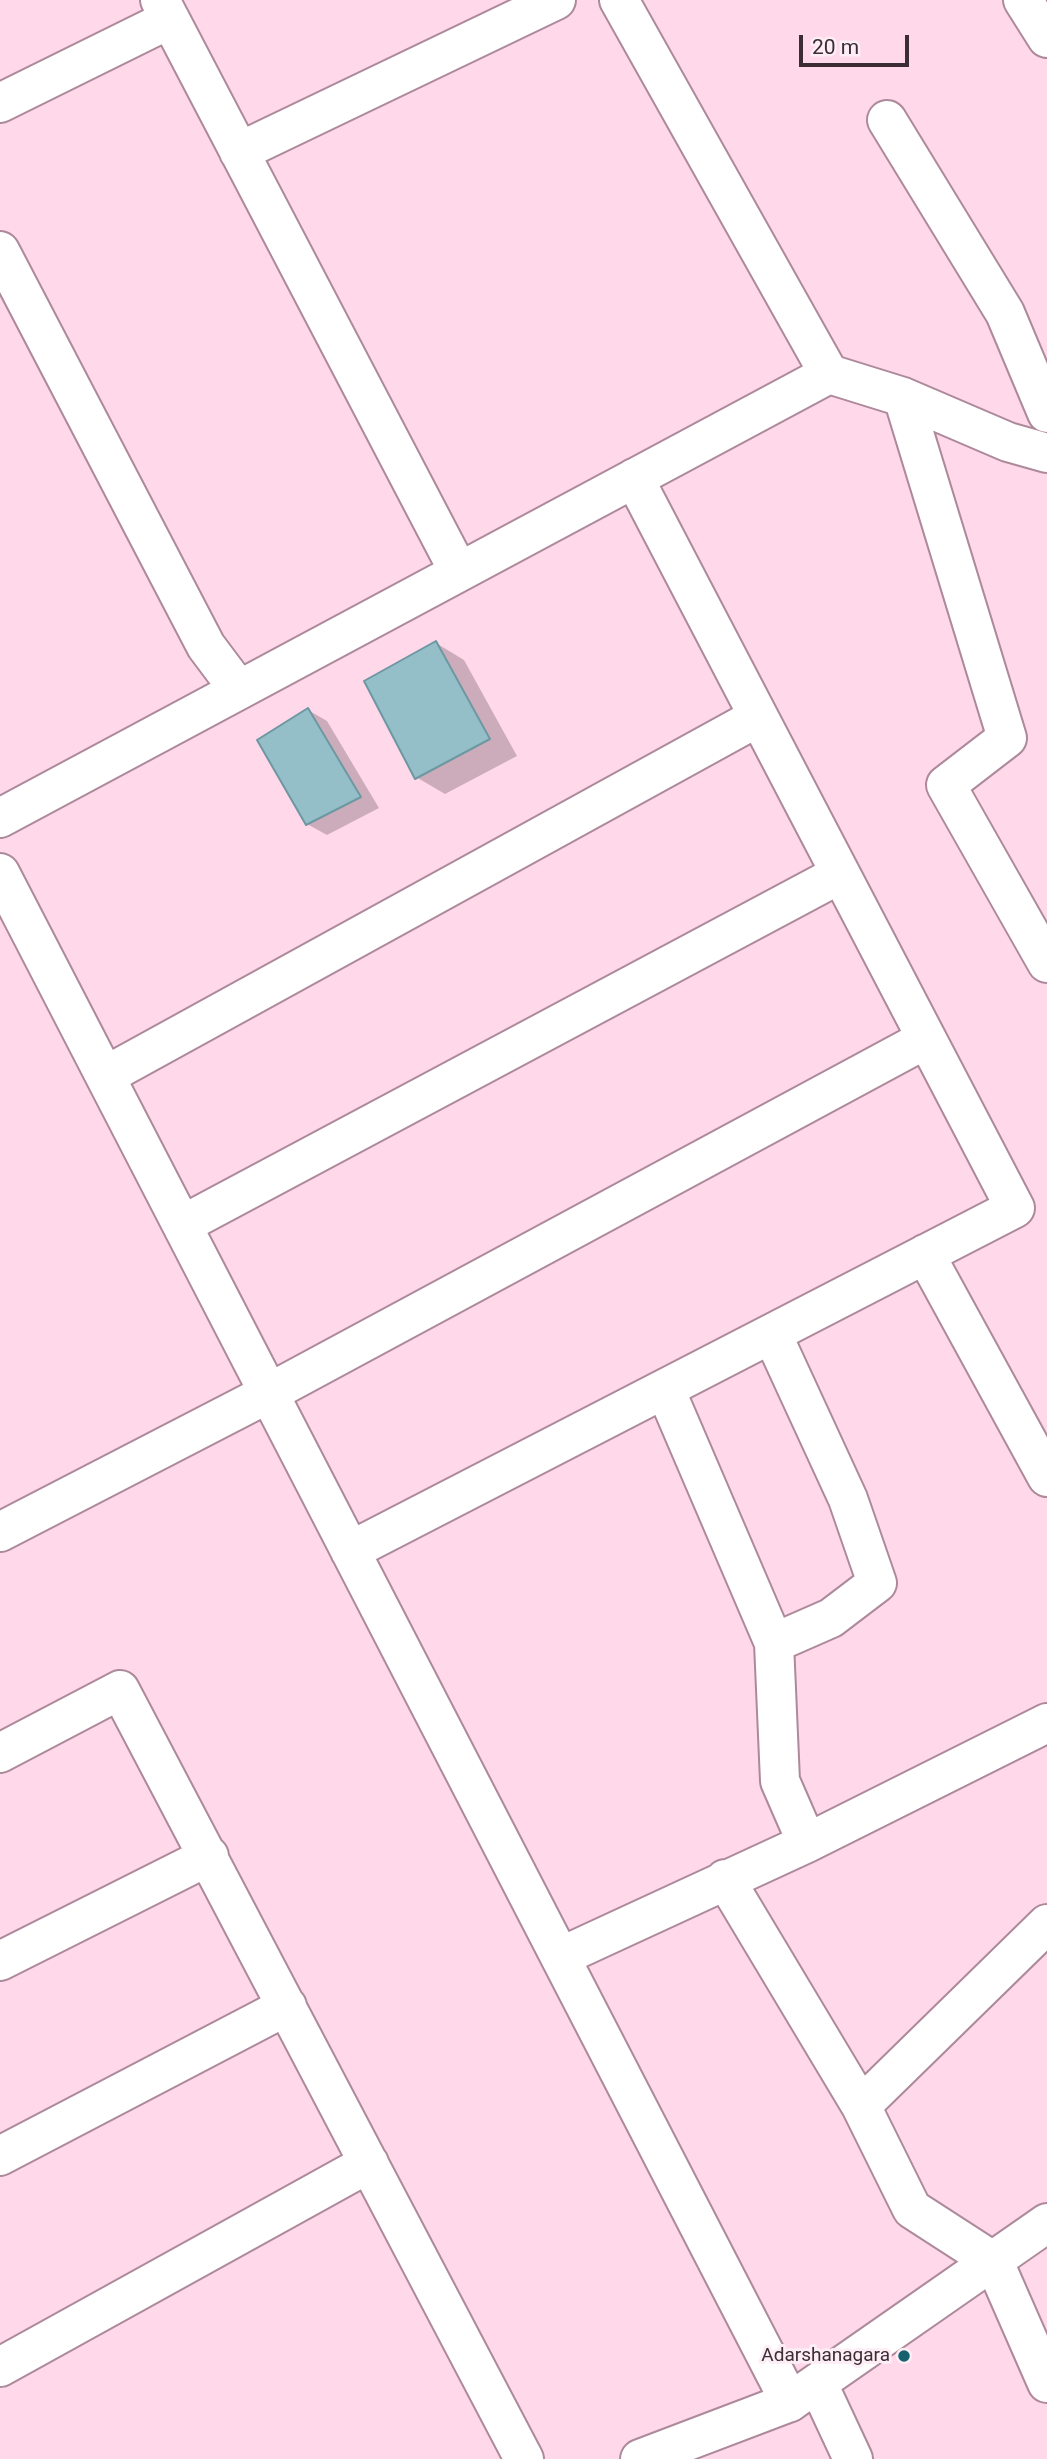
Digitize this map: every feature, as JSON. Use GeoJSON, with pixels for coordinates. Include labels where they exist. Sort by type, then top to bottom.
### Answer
{"type":"FeatureCollection","features":[{"type":"Feature","properties":{"kind":"street"},"geometry":{"type":"LineString","coordinates":[[239,152],[556,0]]}},
{"type":"Feature","properties":{"kind":"street"},"geometry":{"type":"LineString","coordinates":[[619,0],[829,374],[903,397],[1009,442],[1047,453]]}},
{"type":"Feature","properties":{"kind":"street"},"geometry":{"type":"LineString","coordinates":[[1023,0],[1047,37]]}},
{"type":"Feature","properties":{"kind":"street"},"geometry":{"type":"LineString","coordinates":[[0,103],[165,9],[459,572]]}},
{"type":"Feature","properties":{"kind":"street"},"geometry":{"type":"LineString","coordinates":[[887,120],[1005,313],[1047,413]]}},
{"type":"Feature","properties":{"kind":"street"},"geometry":{"type":"LineString","coordinates":[[0,251],[206,646],[239,690]]}},
{"type":"Feature","properties":{"kind":"street"},"geometry":{"type":"LineString","coordinates":[[0,818],[829,374]]}},
{"type":"Feature","properties":{"kind":"street"},"geometry":{"type":"LineString","coordinates":[[903,397],[1007,738],[946,785],[1047,963]]}},
{"type":"Feature","properties":{"kind":"street"},"geometry":{"type":"LineString","coordinates":[[350,1551],[1015,1208],[634,478]]}},
{"type":"Feature","properties":{"kind":"street"},"geometry":{"type":"LineString","coordinates":[[105,1076],[758,717]]}},
{"type":"Feature","properties":{"kind":"street"},"geometry":{"type":"LineString","coordinates":[[0,873],[560,1957],[804,2393],[853,2459]]}},
{"type":"Feature","properties":{"kind":"street"},"geometry":{"type":"LineString","coordinates":[[182,1225],[841,874]]}},
{"type":"Feature","properties":{"kind":"street"},"geometry":{"type":"LineString","coordinates":[[0,1532],[269,1394],[926,1039]]}},
{"type":"Feature","properties":{"kind":"street"},"geometry":{"type":"LineString","coordinates":[[925,1254],[1047,1477]]}},
{"type":"Feature","properties":{"kind":"street"},"geometry":{"type":"LineString","coordinates":[[772,1334],[848,1499],[877,1583],[831,1618],[774,1643]]}},
{"type":"Feature","properties":{"kind":"street"},"geometry":{"type":"LineString","coordinates":[[665,1389],[774,1643],[780,1781],[807,1843]]}},
{"type":"Feature","properties":{"kind":"street"},"geometry":{"type":"LineString","coordinates":[[0,1753],[120,1690],[524,2459]]}},
{"type":"Feature","properties":{"kind":"street"},"geometry":{"type":"LineString","coordinates":[[560,1957],[807,1843],[1047,1723]]}},
{"type":"Feature","properties":{"kind":"street"},"geometry":{"type":"LineString","coordinates":[[0,1961],[209,1856]]}},
{"type":"Feature","properties":{"kind":"street"},"geometry":{"type":"LineString","coordinates":[[725,1879],[861,2106],[912,2209],[994,2262],[1047,2383]]}},
{"type":"Feature","properties":{"kind":"street"},"geometry":{"type":"LineString","coordinates":[[861,2106],[1047,1924]]}},
{"type":"Feature","properties":{"kind":"street"},"geometry":{"type":"LineString","coordinates":[[0,2156],[287,2006]]}},
{"type":"Feature","properties":{"kind":"street"},"geometry":{"type":"LineString","coordinates":[[0,2367],[369,2163]]}},
{"type":"Feature","properties":{"kind":"street"},"geometry":{"type":"LineString","coordinates":[[640,2459],[804,2393],[1047,2223]]}},
{"type":"Feature","properties":{"kind":"building"},"geometry":{"type":"Polygon","coordinates":[[[436,641],[490,739],[415,779],[364,681],[436,641]]]}},
{"type":"Feature","properties":{"kind":"building"},"geometry":{"type":"Polygon","coordinates":[[[308,708],[361,797],[306,825],[257,740],[308,708]]]}},
{"type":"Feature","properties":{"kind":"place","name":"Adarshanagara"},"geometry":{"type":"Point","coordinates":[904,2356]}}]}
